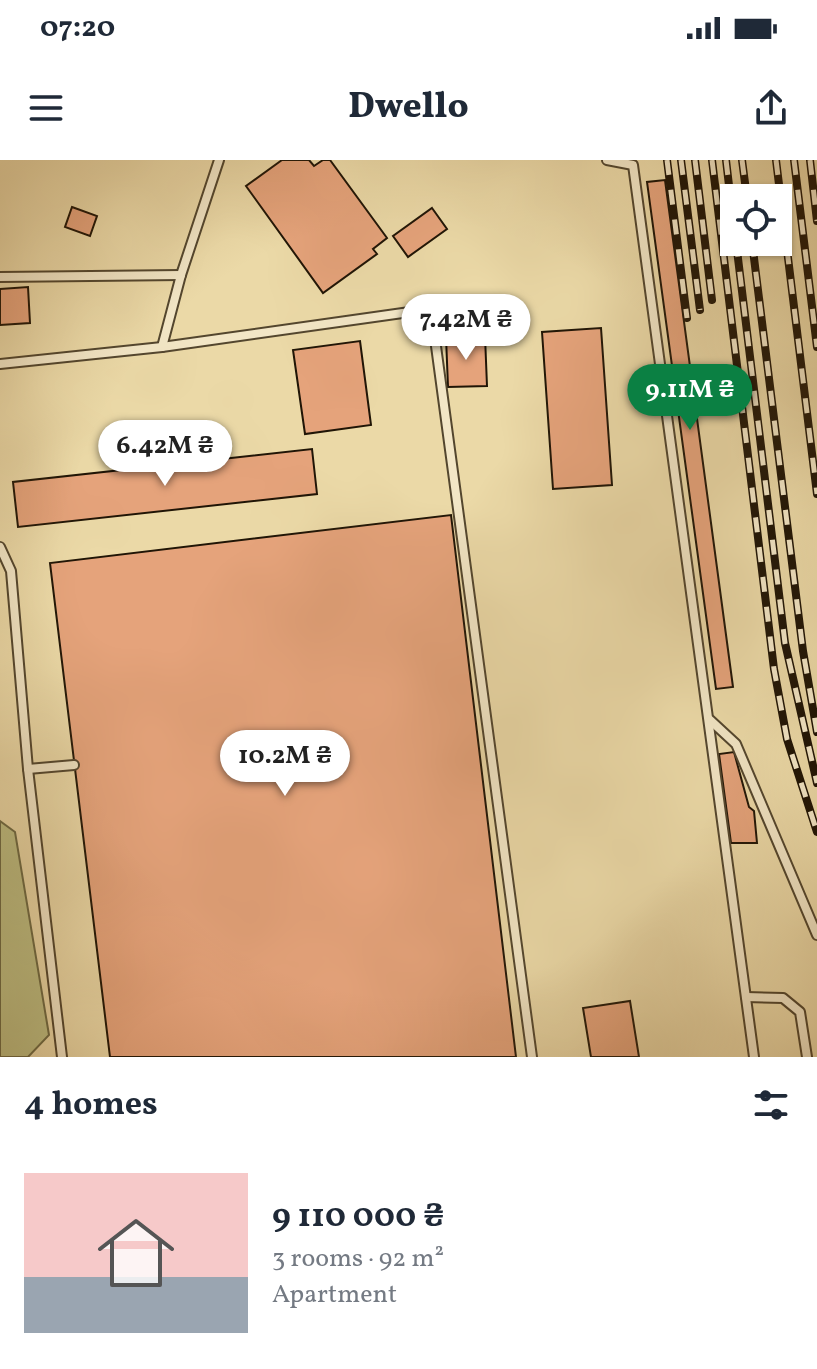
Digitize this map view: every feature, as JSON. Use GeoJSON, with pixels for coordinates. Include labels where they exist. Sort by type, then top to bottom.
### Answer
{"type":"FeatureCollection","features":[{"type":"Feature","properties":{"kind":"lane"},"geometry":{"type":"LineString","coordinates":[[162,347],[181,275],[219,160]]}},
{"type":"Feature","properties":{"kind":"lane"},"geometry":{"type":"LineString","coordinates":[[607,160],[633,165],[754,1057]]}},
{"type":"Feature","properties":{"kind":"lane"},"geometry":{"type":"LineString","coordinates":[[0,277],[181,275]]}},
{"type":"Feature","properties":{"kind":"lane"},"geometry":{"type":"LineString","coordinates":[[0,364],[162,347],[431,309],[532,1057]]}},
{"type":"Feature","properties":{"kind":"lane"},"geometry":{"type":"LineString","coordinates":[[0,547],[11,571],[28,769],[62,1057]]}},
{"type":"Feature","properties":{"kind":"lane"},"geometry":{"type":"LineString","coordinates":[[710,720],[736,744],[817,935]]}},
{"type":"Feature","properties":{"kind":"lane"},"geometry":{"type":"LineString","coordinates":[[28,769],[74,765]]}},
{"type":"Feature","properties":{"kind":"lane"},"geometry":{"type":"LineString","coordinates":[[746,997],[783,998],[800,1012],[807,1057]]}},
{"type":"Feature","properties":{"kind":"green space"},"geometry":{"type":"Polygon","coordinates":[[[0,821],[15,832],[49,1035],[28,1057],[0,1057],[0,821]]]}},
{"type":"Feature","properties":{"kind":"building"},"geometry":{"type":"Polygon","coordinates":[[[282,160],[309,160],[314,166],[323,160],[330,160],[387,238],[373,249],[377,254],[323,293],[246,186],[282,160]]]}},
{"type":"Feature","properties":{"kind":"building"},"geometry":{"type":"Polygon","coordinates":[[[665,180],[733,687],[716,689],[647,182],[665,180]]]}},
{"type":"Feature","properties":{"kind":"building"},"geometry":{"type":"Polygon","coordinates":[[[72,207],[97,216],[90,236],[65,227],[72,207]]]}},
{"type":"Feature","properties":{"kind":"building"},"geometry":{"type":"Polygon","coordinates":[[[432,208],[447,229],[408,257],[393,236],[432,208]]]}},
{"type":"Feature","properties":{"kind":"building"},"geometry":{"type":"Polygon","coordinates":[[[28,287],[30,323],[0,325],[0,289],[28,287]]]}},
{"type":"Feature","properties":{"kind":"building"},"geometry":{"type":"Polygon","coordinates":[[[601,328],[612,485],[553,489],[542,332],[601,328]]]}},
{"type":"Feature","properties":{"kind":"building"},"geometry":{"type":"Polygon","coordinates":[[[485,336],[487,386],[448,387],[446,337],[485,336]]]}},
{"type":"Feature","properties":{"kind":"building"},"geometry":{"type":"Polygon","coordinates":[[[360,341],[371,425],[305,434],[293,350],[360,341]]]}},
{"type":"Feature","properties":{"kind":"building"},"geometry":{"type":"Polygon","coordinates":[[[312,449],[317,494],[18,527],[13,482],[312,449]]]}},
{"type":"Feature","properties":{"kind":"building"},"geometry":{"type":"Polygon","coordinates":[[[451,515],[516,1057],[110,1057],[50,563],[451,515]]]}},
{"type":"Feature","properties":{"kind":"building"},"geometry":{"type":"Polygon","coordinates":[[[734,752],[749,807],[754,811],[757,843],[731,843],[719,754],[734,752]]]}},
{"type":"Feature","properties":{"kind":"building"},"geometry":{"type":"Polygon","coordinates":[[[630,1001],[639,1057],[591,1057],[583,1008],[630,1001]]]}},
{"type":"Feature","properties":{"kind":"railway"},"geometry":{"type":"LineString","coordinates":[[667,160],[687,318]]}},
{"type":"Feature","properties":{"kind":"railway"},"geometry":{"type":"LineString","coordinates":[[681,160],[700,310]]}},
{"type":"Feature","properties":{"kind":"railway"},"geometry":{"type":"LineString","coordinates":[[695,160],[712,300]]}},
{"type":"Feature","properties":{"kind":"railway"},"geometry":{"type":"LineString","coordinates":[[712,160],[774,669],[787,739],[817,832]]}},
{"type":"Feature","properties":{"kind":"railway"},"geometry":{"type":"LineString","coordinates":[[726,160],[729,184]]}},
{"type":"Feature","properties":{"kind":"railway"},"geometry":{"type":"LineString","coordinates":[[742,160],[745,184]]}},
{"type":"Feature","properties":{"kind":"railway"},"geometry":{"type":"LineString","coordinates":[[776,160],[817,494]]}},
{"type":"Feature","properties":{"kind":"railway"},"geometry":{"type":"LineString","coordinates":[[794,160],[817,347]]}},
{"type":"Feature","properties":{"kind":"railway"},"geometry":{"type":"LineString","coordinates":[[810,160],[817,221]]}},
{"type":"Feature","properties":{"kind":"railway"},"geometry":{"type":"LineString","coordinates":[[738,256],[785,643],[817,783]]}},
{"type":"Feature","properties":{"kind":"railway"},"geometry":{"type":"LineString","coordinates":[[754,256],[803,651],[817,732]]}}]}
